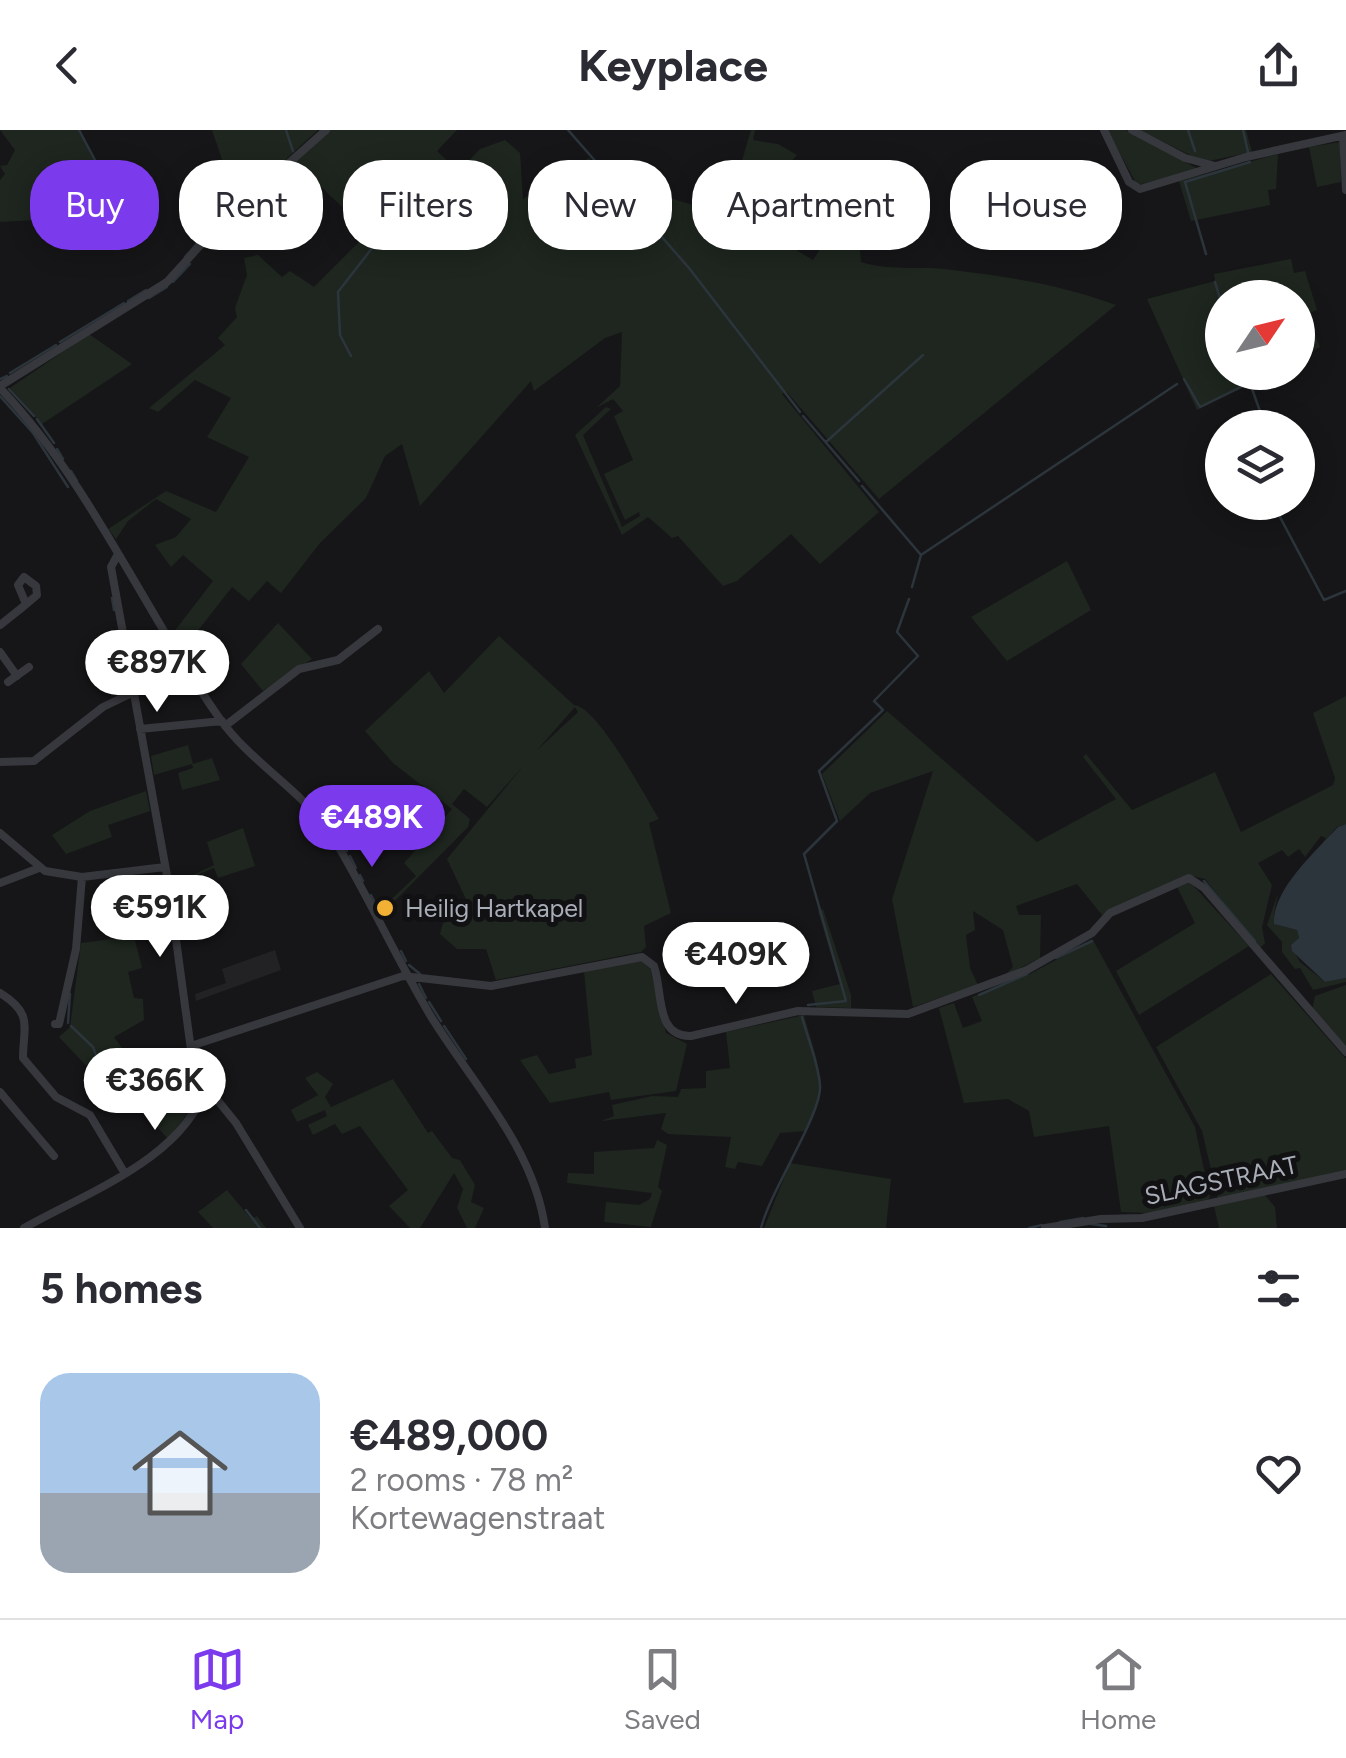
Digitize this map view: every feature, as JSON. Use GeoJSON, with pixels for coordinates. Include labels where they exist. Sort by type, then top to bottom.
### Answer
{"type":"FeatureCollection","features":[{"type":"Feature","properties":{"kind":"street"},"geometry":{"type":"LineString","coordinates":[[326,130],[215,229],[166,282],[0,387],[36,427],[223,724],[325,825],[409,977],[522,1158],[537,1192],[545,1228]]}},
{"type":"Feature","properties":{"kind":"street"},"geometry":{"type":"LineString","coordinates":[[1104,130],[1129,182],[1140,189],[1345,136],[1346,190]]}},
{"type":"Feature","properties":{"kind":"street"},"geometry":{"type":"LineString","coordinates":[[1132,130],[1185,158],[1220,166]]}},
{"type":"Feature","properties":{"kind":"street"},"geometry":{"type":"LineString","coordinates":[[117,556],[112,567],[165,867],[191,1046],[206,1086],[300,1228]]}},
{"type":"Feature","properties":{"kind":"street"},"geometry":{"type":"LineString","coordinates":[[0,625],[26,604]]}},
{"type":"Feature","properties":{"kind":"street"},"geometry":{"type":"LineString","coordinates":[[140,729],[223,724],[299,669],[338,660],[378,629]]}},
{"type":"Feature","properties":{"kind":"street"},"geometry":{"type":"LineString","coordinates":[[0,652],[17,676]]}},
{"type":"Feature","properties":{"kind":"street"},"geometry":{"type":"LineString","coordinates":[[8,682],[29,667]]}},
{"type":"Feature","properties":{"kind":"street"},"geometry":{"type":"LineString","coordinates":[[0,762],[34,761],[103,707],[134,692]]}},
{"type":"Feature","properties":{"kind":"street"},"geometry":{"type":"LineString","coordinates":[[0,833],[39,868],[82,877],[165,867]]}},
{"type":"Feature","properties":{"kind":"street"},"geometry":{"type":"LineString","coordinates":[[0,884],[39,868]]}},
{"type":"Feature","properties":{"kind":"street"},"geometry":{"type":"LineString","coordinates":[[54,1024],[59,1024],[76,949],[82,877]]}},
{"type":"Feature","properties":{"kind":"street"},"geometry":{"type":"LineString","coordinates":[[191,1046],[409,977],[496,986],[642,957],[654,966],[666,1026],[677,1036],[798,1011],[895,1017],[991,987],[1027,970],[1092,933],[1110,913],[1186,878],[1204,888],[1346,1052]]}},
{"type":"Feature","properties":{"kind":"street"},"geometry":{"type":"LineString","coordinates":[[0,993],[29,1028],[23,1058],[56,1097],[90,1115],[124,1172]]}},
{"type":"Feature","properties":{"kind":"street"},"geometry":{"type":"LineString","coordinates":[[199,1109],[206,1086]]}},
{"type":"Feature","properties":{"kind":"street"},"geometry":{"type":"LineString","coordinates":[[0,1092],[54,1156]]}},
{"type":"Feature","properties":{"kind":"street"},"geometry":{"type":"LineString","coordinates":[[24,1228],[165,1149],[199,1109],[217,1100]]}},
{"type":"Feature","properties":{"kind":"street","name":"SLAGSTRAAT"},"geometry":{"type":"LineString","coordinates":[[1044,1228],[1101,1218],[1142,1218],[1346,1174]]}},
{"type":"Feature","properties":{"kind":"shaded area"},"geometry":{"type":"Polygon","coordinates":[[[0,130],[78,130],[95,160],[30,160],[30,220],[0,222],[0,180],[5,174],[0,166],[7,165],[15,150],[0,130]]]}},
{"type":"Feature","properties":{"kind":"shaded area"},"geometry":{"type":"Polygon","coordinates":[[[212,130],[318,130],[285,160],[222,160],[212,130]]]}},
{"type":"Feature","properties":{"kind":"shaded area"},"geometry":{"type":"Polygon","coordinates":[[[330,130],[457,130],[437,151],[447,160],[343,160],[343,208],[323,189],[323,160],[297,160],[330,130]]]}},
{"type":"Feature","properties":{"kind":"shaded area"},"geometry":{"type":"Polygon","coordinates":[[[751,130],[755,130],[753,140],[778,144],[797,155],[792,160],[742,160],[751,130]]]}},
{"type":"Feature","properties":{"kind":"shaded area"},"geometry":{"type":"Polygon","coordinates":[[[1107,130],[1126,130],[1200,170],[1137,185],[1107,130]]]}},
{"type":"Feature","properties":{"kind":"shaded area"},"geometry":{"type":"Polygon","coordinates":[[[1139,130],[1246,130],[1252,152],[1204,162],[1139,130]]]}},
{"type":"Feature","properties":{"kind":"shaded area"},"geometry":{"type":"Polygon","coordinates":[[[505,140],[520,153],[523,199],[528,196],[528,250],[672,250],[672,199],[692,205],[692,250],[796,250],[813,260],[819,250],[860,250],[861,262],[884,267],[1013,278],[1116,305],[879,499],[786,391],[782,394],[879,512],[820,564],[791,534],[737,581],[723,586],[678,536],[672,538],[648,517],[622,535],[575,435],[606,407],[611,409],[583,435],[622,527],[640,516],[639,512],[625,520],[604,474],[633,460],[614,416],[623,411],[613,399],[596,408],[620,386],[622,332],[605,338],[534,391],[531,381],[420,506],[402,444],[385,456],[366,498],[320,543],[281,593],[267,581],[249,601],[232,587],[182,651],[173,633],[213,581],[183,555],[171,567],[155,545],[176,537],[191,519],[156,499],[128,521],[116,539],[108,529],[166,491],[216,512],[249,457],[207,437],[231,398],[195,380],[158,412],[149,408],[225,345],[218,338],[237,317],[235,308],[247,275],[244,258],[258,255],[282,277],[290,271],[314,287],[351,250],[508,250],[508,160],[470,160],[480,149],[505,140]]]}},
{"type":"Feature","properties":{"kind":"shaded area"},"geometry":{"type":"Polygon","coordinates":[[[1340,142],[1341,182],[1317,187],[1309,147],[1340,142]]]}},
{"type":"Feature","properties":{"kind":"shaded area"},"geometry":{"type":"Polygon","coordinates":[[[1278,154],[1276,189],[1268,190],[1270,205],[1191,221],[1179,181],[1278,154]]]}},
{"type":"Feature","properties":{"kind":"shaded area"},"geometry":{"type":"Polygon","coordinates":[[[1291,259],[1294,273],[1305,271],[1308,280],[1215,280],[1214,274],[1291,259]]]}},
{"type":"Feature","properties":{"kind":"shaded area"},"geometry":{"type":"Polygon","coordinates":[[[1205,284],[1205,390],[1239,390],[1197,410],[1147,299],[1205,284]]]}},
{"type":"Feature","properties":{"kind":"shaded area"},"geometry":{"type":"Polygon","coordinates":[[[89,334],[132,364],[42,424],[10,388],[89,334]]]}},
{"type":"Feature","properties":{"kind":"shaded area"},"geometry":{"type":"Polygon","coordinates":[[[1067,561],[1091,610],[1007,661],[971,617],[1067,561]]]}},
{"type":"Feature","properties":{"kind":"shaded area"},"geometry":{"type":"Polygon","coordinates":[[[278,623],[312,659],[263,691],[241,664],[278,623]]]}},
{"type":"Feature","properties":{"kind":"shaded area"},"geometry":{"type":"Polygon","coordinates":[[[499,636],[595,720],[659,819],[649,823],[671,913],[644,926],[646,947],[641,952],[496,980],[486,949],[457,949],[440,934],[443,923],[473,914],[447,859],[524,765],[487,807],[464,789],[452,804],[470,819],[468,827],[382,914],[380,910],[416,876],[404,863],[452,809],[393,763],[365,731],[429,671],[444,693],[499,636]],[[575,707],[537,751],[578,712],[575,707]]]}},
{"type":"Feature","properties":{"kind":"shaded area"},"geometry":{"type":"Polygon","coordinates":[[[1346,696],[1346,824],[1337,827],[1320,847],[1326,838],[1321,836],[1305,857],[1299,849],[1288,857],[1282,850],[1258,863],[1272,885],[1262,927],[1265,943],[1260,948],[1205,879],[1192,876],[1102,915],[1077,884],[1016,906],[1019,915],[1041,915],[1040,958],[1004,976],[1013,967],[1003,930],[973,911],[975,930],[966,935],[970,968],[978,985],[913,1007],[892,899],[933,771],[870,793],[840,821],[822,774],[887,711],[1037,842],[1116,799],[1083,757],[1086,754],[1132,810],[1215,772],[1241,832],[1333,785],[1335,778],[1313,713],[1346,696]]]}},
{"type":"Feature","properties":{"kind":"shaded area"},"geometry":{"type":"Polygon","coordinates":[[[188,745],[193,764],[212,758],[220,780],[182,790],[178,773],[193,768],[192,764],[154,775],[151,756],[188,745]]]}},
{"type":"Feature","properties":{"kind":"shaded area"},"geometry":{"type":"Polygon","coordinates":[[[146,791],[150,811],[108,825],[112,837],[66,854],[52,835],[90,811],[146,791]]]}},
{"type":"Feature","properties":{"kind":"shaded area"},"geometry":{"type":"Polygon","coordinates":[[[1346,824],[1346,978],[1325,982],[1292,951],[1291,945],[1299,938],[1297,930],[1274,924],[1275,911],[1297,872],[1338,827],[1346,824]]]}},
{"type":"Feature","properties":{"kind":"shaded area"},"geometry":{"type":"Polygon","coordinates":[[[243,828],[255,866],[218,878],[214,868],[174,884],[214,865],[207,842],[243,828]]]}},
{"type":"Feature","properties":{"kind":"shaded area"},"geometry":{"type":"Polygon","coordinates":[[[1190,882],[1249,946],[1139,1015],[1116,971],[1195,923],[1177,887],[1190,882]]]}},
{"type":"Feature","properties":{"kind":"shaded area"},"geometry":{"type":"Polygon","coordinates":[[[1278,893],[1274,915],[1278,925],[1297,930],[1299,938],[1291,946],[1300,962],[1325,982],[1346,978],[1346,982],[1313,990],[1300,968],[1295,969],[1282,952],[1282,942],[1267,925],[1278,893]]]}},
{"type":"Feature","properties":{"kind":"shaded area"},"geometry":{"type":"Polygon","coordinates":[[[823,909],[851,995],[851,1008],[816,1007],[812,991],[840,984],[818,911],[823,909]]]}},
{"type":"Feature","properties":{"kind":"shaded area"},"geometry":{"type":"Polygon","coordinates":[[[134,936],[142,968],[128,972],[134,998],[143,999],[144,1020],[114,1037],[125,1052],[139,1060],[142,1072],[137,1076],[156,1100],[174,1092],[179,1103],[193,1107],[168,1139],[119,1083],[90,1107],[114,1085],[100,1070],[94,1074],[59,1037],[70,1027],[81,943],[134,936]]]}},
{"type":"Feature","properties":{"kind":"shaded area"},"geometry":{"type":"Polygon","coordinates":[[[1093,940],[1195,1127],[1210,1198],[1206,1200],[1148,1213],[1121,1212],[1109,1126],[1034,1137],[1029,1111],[1008,1099],[964,1103],[939,1008],[954,1003],[963,1028],[982,1021],[972,997],[1030,974],[1093,940]]]}},
{"type":"Feature","properties":{"kind":"shaded area"},"geometry":{"type":"Polygon","coordinates":[[[275,950],[281,970],[196,1001],[195,994],[226,983],[222,969],[275,950]]]}},
{"type":"Feature","properties":{"kind":"shaded area"},"geometry":{"type":"Polygon","coordinates":[[[641,961],[651,969],[666,1033],[687,1044],[676,1091],[611,1100],[609,1092],[550,1103],[520,1060],[537,1055],[549,1074],[576,1068],[575,1059],[592,1055],[584,971],[641,961]]]}},
{"type":"Feature","properties":{"kind":"shaded area"},"geometry":{"type":"Polygon","coordinates":[[[1271,974],[1346,1059],[1346,1173],[1218,1199],[1202,1131],[1156,1047],[1271,974]]]}},
{"type":"Feature","properties":{"kind":"shaded area"},"geometry":{"type":"Polygon","coordinates":[[[1346,985],[1346,1049],[1312,1011],[1315,996],[1346,985]]]}},
{"type":"Feature","properties":{"kind":"shaded area"},"geometry":{"type":"Polygon","coordinates":[[[804,1015],[817,1061],[818,1100],[806,1131],[780,1133],[762,1166],[738,1162],[735,1169],[725,1167],[731,1137],[668,1134],[661,1129],[666,1113],[601,1121],[614,1116],[612,1105],[652,1096],[678,1097],[681,1089],[706,1088],[706,1071],[730,1068],[726,1032],[804,1015]]]}},
{"type":"Feature","properties":{"kind":"shaded area"},"geometry":{"type":"Polygon","coordinates":[[[317,1072],[333,1084],[325,1097],[331,1107],[393,1079],[428,1133],[432,1131],[452,1158],[460,1160],[475,1185],[471,1202],[484,1208],[475,1228],[467,1228],[457,1208],[463,1189],[454,1173],[420,1228],[410,1228],[389,1206],[408,1190],[360,1126],[342,1134],[335,1124],[313,1135],[308,1125],[327,1116],[325,1110],[297,1122],[291,1110],[318,1095],[305,1078],[317,1072]]]}},
{"type":"Feature","properties":{"kind":"shaded area"},"geometry":{"type":"Polygon","coordinates":[[[657,1140],[667,1145],[658,1187],[662,1191],[651,1227],[604,1222],[606,1202],[639,1205],[650,1199],[652,1193],[567,1183],[568,1173],[594,1174],[594,1152],[654,1148],[657,1140]]]}},
{"type":"Feature","properties":{"kind":"shaded area"},"geometry":{"type":"Polygon","coordinates":[[[790,1163],[891,1179],[886,1228],[764,1228],[790,1163]]]}},
{"type":"Feature","properties":{"kind":"shaded area"},"geometry":{"type":"Polygon","coordinates":[[[227,1190],[251,1219],[257,1216],[266,1228],[213,1228],[198,1212],[227,1190]]]}},
{"type":"Feature","properties":{"kind":"shaded area"},"geometry":{"type":"Polygon","coordinates":[[[1265,1195],[1275,1207],[1277,1228],[1219,1228],[1214,1206],[1265,1195]]]}},
{"type":"Feature","properties":{"kind":"waterway"},"geometry":{"type":"LineString","coordinates":[[79,130],[95,160]]}},
{"type":"Feature","properties":{"kind":"waterway"},"geometry":{"type":"LineString","coordinates":[[286,130],[293,151]]}},
{"type":"Feature","properties":{"kind":"waterway"},"geometry":{"type":"LineString","coordinates":[[568,130],[689,268],[800,412]]}},
{"type":"Feature","properties":{"kind":"waterway"},"geometry":{"type":"LineString","coordinates":[[1188,130],[1195,151]]}},
{"type":"Feature","properties":{"kind":"waterway"},"geometry":{"type":"LineString","coordinates":[[1243,130],[1248,152]]}},
{"type":"Feature","properties":{"kind":"waterway"},"geometry":{"type":"LineString","coordinates":[[1206,254],[1185,182],[1250,162]]}},
{"type":"Feature","properties":{"kind":"waterway"},"geometry":{"type":"LineString","coordinates":[[185,257],[191,250]]}},
{"type":"Feature","properties":{"kind":"waterway"},"geometry":{"type":"LineString","coordinates":[[351,356],[340,335],[338,292],[371,250]]}},
{"type":"Feature","properties":{"kind":"waterway"},"geometry":{"type":"LineString","coordinates":[[173,282],[190,264]]}},
{"type":"Feature","properties":{"kind":"waterway"},"geometry":{"type":"LineString","coordinates":[[149,298],[167,287]]}},
{"type":"Feature","properties":{"kind":"waterway"},"geometry":{"type":"LineString","coordinates":[[128,301],[146,290]]}},
{"type":"Feature","properties":{"kind":"waterway"},"geometry":{"type":"LineString","coordinates":[[60,342],[124,303]]}},
{"type":"Feature","properties":{"kind":"waterway"},"geometry":{"type":"LineString","coordinates":[[10,373],[56,345]]}},
{"type":"Feature","properties":{"kind":"waterway"},"geometry":{"type":"LineString","coordinates":[[826,442],[923,355]]}},
{"type":"Feature","properties":{"kind":"waterway"},"geometry":{"type":"LineString","coordinates":[[0,379],[7,376]]}},
{"type":"Feature","properties":{"kind":"waterway"},"geometry":{"type":"LineString","coordinates":[[1184,379],[1200,407],[1235,390]]}},
{"type":"Feature","properties":{"kind":"waterway"},"geometry":{"type":"LineString","coordinates":[[921,555],[1177,384]]}},
{"type":"Feature","properties":{"kind":"waterway"},"geometry":{"type":"LineString","coordinates":[[9,389],[34,416]]}},
{"type":"Feature","properties":{"kind":"waterway"},"geometry":{"type":"LineString","coordinates":[[1252,390],[1260,410]]}},
{"type":"Feature","properties":{"kind":"waterway"},"geometry":{"type":"LineString","coordinates":[[0,396],[33,433],[68,487]]}},
{"type":"Feature","properties":{"kind":"waterway"},"geometry":{"type":"LineString","coordinates":[[803,416],[859,481]]}},
{"type":"Feature","properties":{"kind":"waterway"},"geometry":{"type":"LineString","coordinates":[[37,419],[54,443]]}},
{"type":"Feature","properties":{"kind":"waterway"},"geometry":{"type":"LineString","coordinates":[[57,449],[63,459]]}},
{"type":"Feature","properties":{"kind":"waterway"},"geometry":{"type":"LineString","coordinates":[[71,471],[77,481]]}},
{"type":"Feature","properties":{"kind":"waterway"},"geometry":{"type":"LineString","coordinates":[[862,486],[921,555],[912,587]]}},
{"type":"Feature","properties":{"kind":"waterway"},"geometry":{"type":"LineString","coordinates":[[1282,520],[1324,600],[1346,591]]}},
{"type":"Feature","properties":{"kind":"waterway"},"geometry":{"type":"LineString","coordinates":[[112,598],[114,610]]}},
{"type":"Feature","properties":{"kind":"waterway"},"geometry":{"type":"LineString","coordinates":[[808,1005],[846,1001],[804,854],[837,821],[819,771],[883,710],[874,701],[918,656],[897,632],[909,599]]}},
{"type":"Feature","properties":{"kind":"waterway"},"geometry":{"type":"LineString","coordinates":[[308,798],[314,804]]}},
{"type":"Feature","properties":{"kind":"waterway"},"geometry":{"type":"LineString","coordinates":[[318,808],[321,812]]}},
{"type":"Feature","properties":{"kind":"waterway"},"geometry":{"type":"LineString","coordinates":[[325,816],[336,832]]}},
{"type":"Feature","properties":{"kind":"waterway"},"geometry":{"type":"LineString","coordinates":[[343,844],[347,851]]}},
{"type":"Feature","properties":{"kind":"waterway"},"geometry":{"type":"LineString","coordinates":[[350,856],[356,868]]}},
{"type":"Feature","properties":{"kind":"waterway"},"geometry":{"type":"LineString","coordinates":[[360,875],[363,881]]}},
{"type":"Feature","properties":{"kind":"waterway"},"geometry":{"type":"LineString","coordinates":[[1204,881],[1255,941]]}},
{"type":"Feature","properties":{"kind":"waterway"},"geometry":{"type":"LineString","coordinates":[[371,895],[375,903]]}},
{"type":"Feature","properties":{"kind":"waterway"},"geometry":{"type":"LineString","coordinates":[[1056,958],[1092,941]]}},
{"type":"Feature","properties":{"kind":"waterway"},"geometry":{"type":"LineString","coordinates":[[401,951],[406,961]]}},
{"type":"Feature","properties":{"kind":"waterway"},"geometry":{"type":"LineString","coordinates":[[409,965],[420,974]]}},
{"type":"Feature","properties":{"kind":"waterway"},"geometry":{"type":"LineString","coordinates":[[979,995],[1027,974]]}},
{"type":"Feature","properties":{"kind":"waterway"},"geometry":{"type":"LineString","coordinates":[[419,984],[426,998]]}},
{"type":"Feature","properties":{"kind":"waterway"},"geometry":{"type":"LineString","coordinates":[[68,1023],[70,994]]}},
{"type":"Feature","properties":{"kind":"waterway"},"geometry":{"type":"LineString","coordinates":[[429,1002],[441,1021]]}},
{"type":"Feature","properties":{"kind":"waterway"},"geometry":{"type":"LineString","coordinates":[[761,1228],[819,1097],[817,1068],[802,1017]]}},
{"type":"Feature","properties":{"kind":"waterway"},"geometry":{"type":"LineString","coordinates":[[71,1026],[96,1055]]}},
{"type":"Feature","properties":{"kind":"waterway"},"geometry":{"type":"LineString","coordinates":[[444,1026],[466,1059]]}},
{"type":"Feature","properties":{"kind":"waterway"},"geometry":{"type":"LineString","coordinates":[[246,1210],[260,1228]]}},
{"type":"Feature","properties":{"kind":"waterway"},"geometry":{"type":"LineString","coordinates":[[1060,1222],[1083,1218]]}},
{"type":"Feature","properties":{"kind":"waterway"},"geometry":{"type":"LineString","coordinates":[[1091,1224],[1106,1226]]}},
{"type":"Feature","properties":{"kind":"waterway"},"geometry":{"type":"LineString","coordinates":[[1029,1228],[1042,1225]]}},
{"type":"Feature","properties":{"kind":"place","name":"Heilig Hartkapel"},"geometry":{"type":"Point","coordinates":[385,908]}}]}
